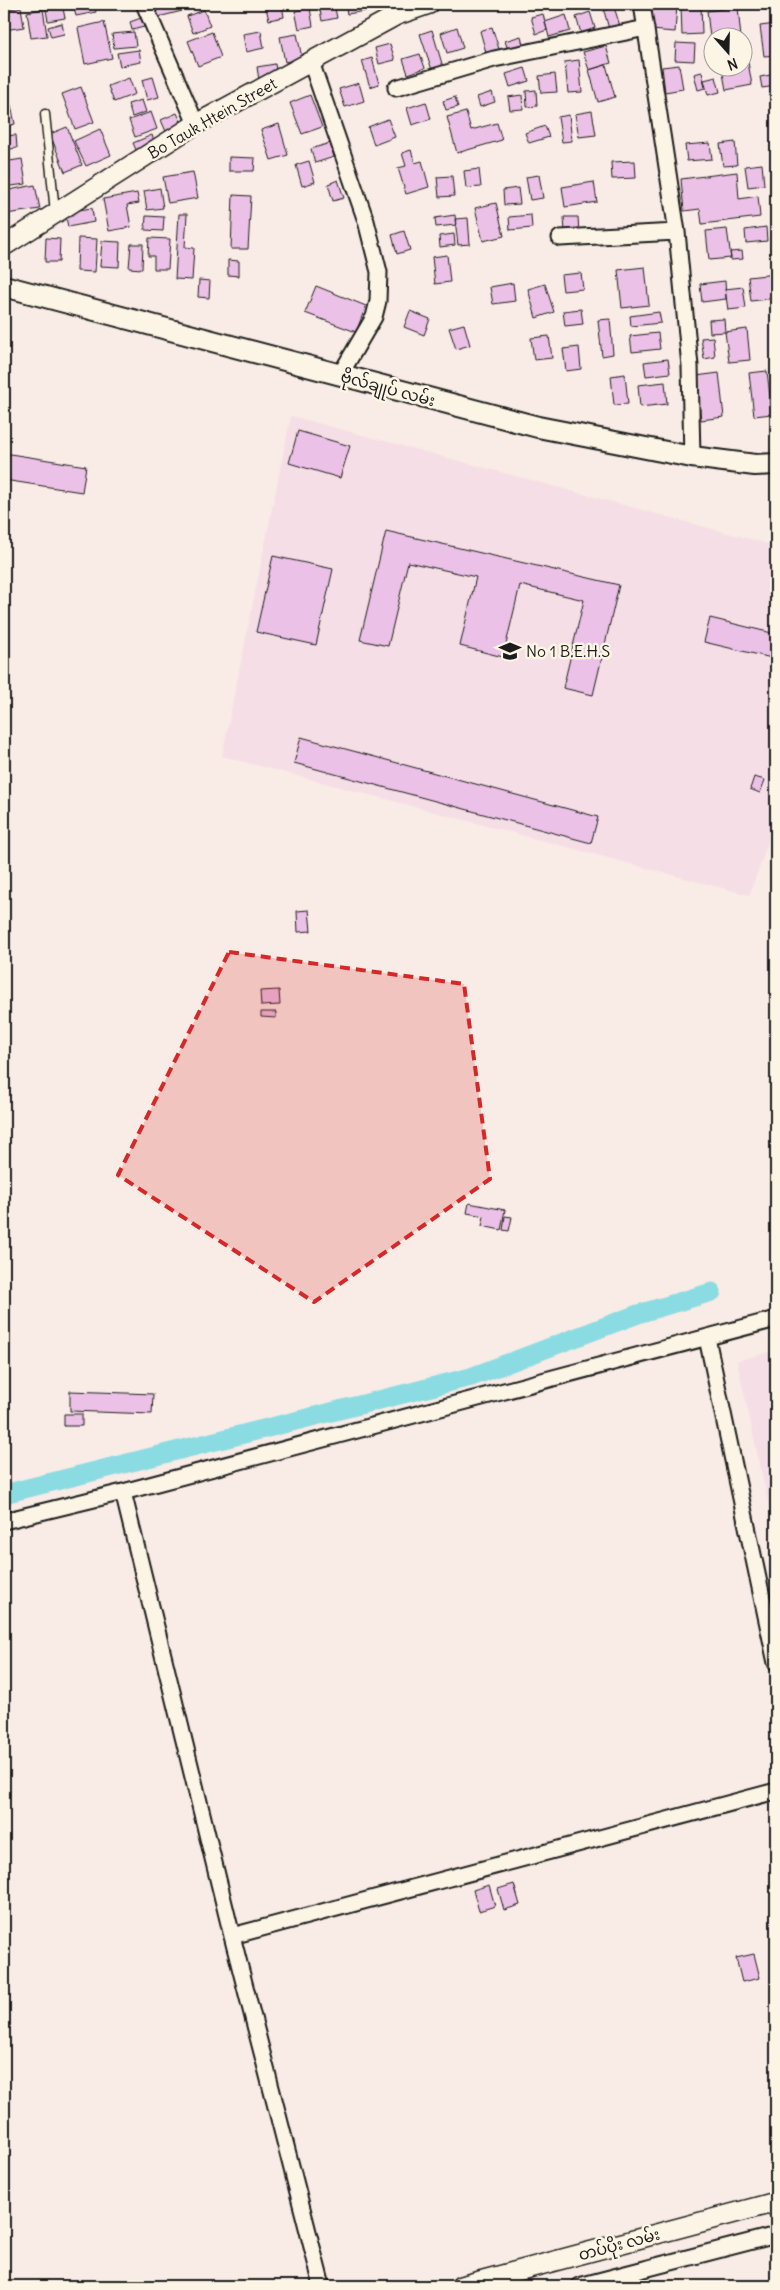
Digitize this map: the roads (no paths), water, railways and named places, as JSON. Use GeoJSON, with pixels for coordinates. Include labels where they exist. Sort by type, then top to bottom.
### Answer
{"type":"FeatureCollection","features":[{"type":"Feature","properties":{"kind":"main road","name":"ဗိုလ်ချုပ် လမ်း"},"geometry":{"type":"LineString","coordinates":[[4,286],[538,427],[692,457],[755,465],[776,464]]}},
{"type":"Feature","properties":{"kind":"street"},"geometry":{"type":"LineString","coordinates":[[144,4],[196,124]]}},
{"type":"Feature","properties":{"kind":"street","name":"Bo Tauk Htein Street"},"geometry":{"type":"LineString","coordinates":[[4,246],[196,124],[311,62],[395,9],[429,4]]}},
{"type":"Feature","properties":{"kind":"street"},"geometry":{"type":"LineString","coordinates":[[642,4],[677,232],[690,366],[692,457]]}},
{"type":"Feature","properties":{"kind":"street"},"geometry":{"type":"LineString","coordinates":[[396,88],[494,59],[646,28]]}},
{"type":"Feature","properties":{"kind":"street"},"geometry":{"type":"LineString","coordinates":[[311,62],[366,221],[379,272],[378,301],[374,317],[340,375]]}},
{"type":"Feature","properties":{"kind":"street"},"geometry":{"type":"LineString","coordinates":[[560,238],[677,232]]}},
{"type":"Feature","properties":{"kind":"street"},"geometry":{"type":"LineString","coordinates":[[4,1521],[123,1492],[776,1319]]}},
{"type":"Feature","properties":{"kind":"street"},"geometry":{"type":"LineString","coordinates":[[707,1338],[776,1663]]}},
{"type":"Feature","properties":{"kind":"street"},"geometry":{"type":"LineString","coordinates":[[123,1492],[232,1936],[322,2286]]}},
{"type":"Feature","properties":{"kind":"street"},"geometry":{"type":"LineString","coordinates":[[232,1936],[776,1791]]}},
{"type":"Feature","properties":{"kind":"street","name":"တပ်ပိုး လမ်း"},"geometry":{"type":"LineString","coordinates":[[461,2286],[776,2202]]}},
{"type":"Feature","properties":{"kind":"street"},"geometry":{"type":"LineString","coordinates":[[579,2286],[776,2235]]}},
{"type":"Feature","properties":{"kind":"lane"},"geometry":{"type":"LineString","coordinates":[[46,114],[55,214]]}},
{"type":"Feature","properties":{"kind":"waterway"},"geometry":{"type":"LineString","coordinates":[[4,1494],[471,1377],[638,1314],[712,1292]]}},
{"type":"Feature","properties":{"kind":"place","name":"No 1 B.E.H.S"},"geometry":{"type":"Point","coordinates":[510,651]}}]}
